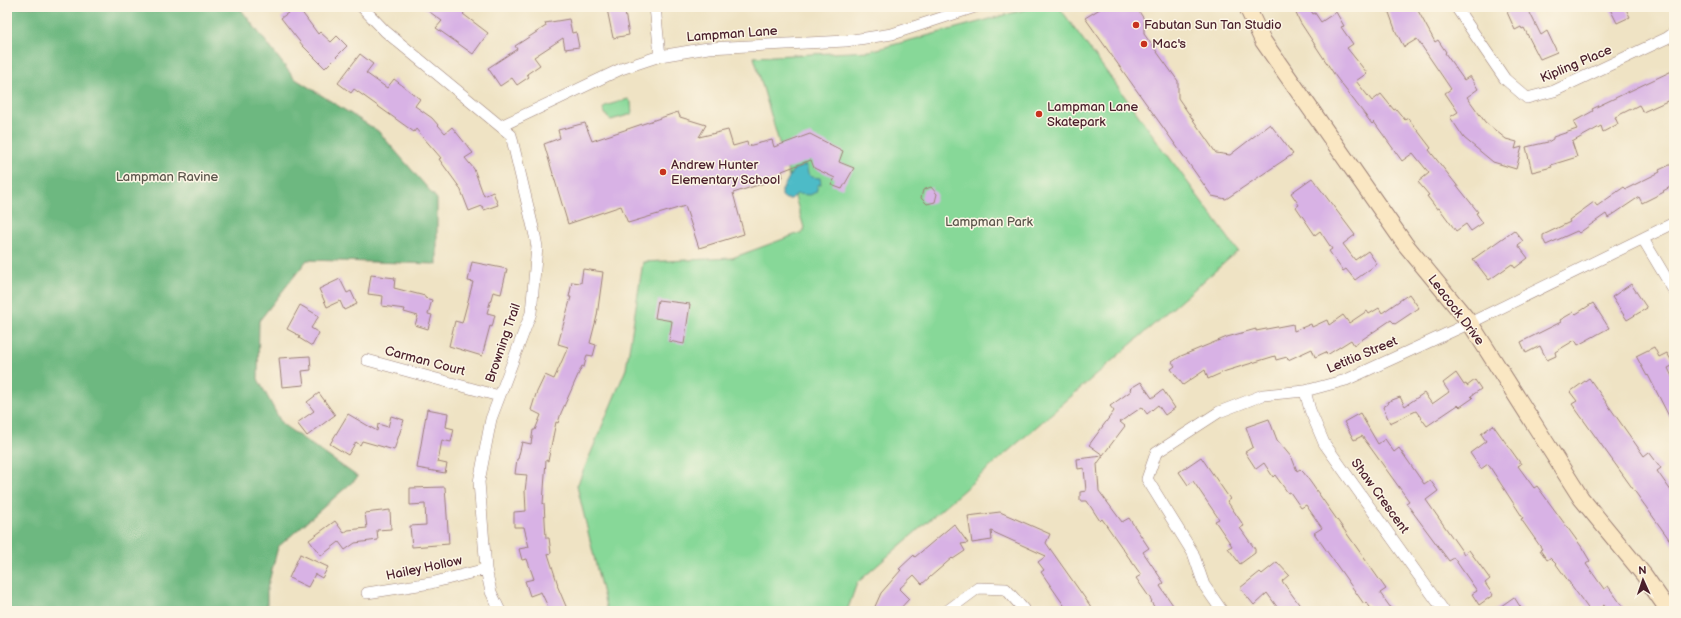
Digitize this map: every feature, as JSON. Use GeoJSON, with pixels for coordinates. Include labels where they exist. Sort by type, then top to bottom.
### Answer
{"type":"FeatureCollection","features":[{"type":"Feature","properties":{"kind":"street","name":"Browning Trail"},"geometry":{"type":"LineString","coordinates":[[362,7],[385,31],[511,135],[537,247],[531,313],[491,419],[479,482],[486,569],[491,592],[500,611]]}},
{"type":"Feature","properties":{"kind":"street"},"geometry":{"type":"LineString","coordinates":[[654,7],[660,56]]}},
{"type":"Feature","properties":{"kind":"street","name":"Lampman Lane"},"geometry":{"type":"LineString","coordinates":[[501,126],[622,69],[660,56],[708,48],[846,41],[892,34],[975,7]]}},
{"type":"Feature","properties":{"kind":"street","name":"Leacock Drive"},"geometry":{"type":"LineString","coordinates":[[1247,7],[1263,41],[1405,244],[1470,323],[1581,498],[1644,575],[1669,611]]}},
{"type":"Feature","properties":{"kind":"street","name":"Kipling Place"},"geometry":{"type":"LineString","coordinates":[[1456,7],[1505,79],[1527,98],[1554,91],[1667,38],[1674,33]]}},
{"type":"Feature","properties":{"kind":"street","name":"Letitia Street"},"geometry":{"type":"LineString","coordinates":[[1222,611],[1204,585],[1193,553],[1147,478],[1156,453],[1218,412],[1262,395],[1305,391],[1346,380],[1470,323],[1674,223]]}},
{"type":"Feature","properties":{"kind":"street"},"geometry":{"type":"LineString","coordinates":[[1643,239],[1674,291]]}},
{"type":"Feature","properties":{"kind":"street","name":"Carman Court"},"geometry":{"type":"LineString","coordinates":[[367,360],[499,396]]}},
{"type":"Feature","properties":{"kind":"street","name":"Shaw Crescent"},"geometry":{"type":"LineString","coordinates":[[1305,391],[1310,410],[1324,443],[1444,611]]}},
{"type":"Feature","properties":{"kind":"street","name":"Hailey Hollow"},"geometry":{"type":"LineString","coordinates":[[367,594],[431,583],[486,569]]}},
{"type":"Feature","properties":{"kind":"street"},"geometry":{"type":"LineString","coordinates":[[947,611],[978,588],[1006,589],[1025,611]]}},
{"type":"Feature","properties":{"kind":"green space","name":"Lampman Ravine"},"geometry":{"type":"Polygon","coordinates":[[[7,7],[239,7],[294,78],[378,131],[437,199],[437,264],[307,260],[259,321],[258,379],[282,424],[358,477],[278,547],[267,589],[267,611],[7,611],[7,7]]]}},
{"type":"Feature","properties":{"kind":"green space","name":"Lampman Park"},"geometry":{"type":"Polygon","coordinates":[[[1035,7],[1059,7],[1238,251],[857,583],[847,611],[607,611],[577,486],[626,369],[643,262],[732,258],[805,231],[754,57],[870,51],[1035,7]]]}},
{"type":"Feature","properties":{"kind":"green space"},"geometry":{"type":"Polygon","coordinates":[[[628,99],[631,102],[632,114],[611,120],[607,117],[603,109],[605,106],[628,99]]]}},
{"type":"Feature","properties":{"kind":"water"},"geometry":{"type":"Polygon","coordinates":[[[806,165],[808,173],[811,177],[820,178],[821,184],[818,185],[816,192],[810,195],[797,194],[791,199],[786,199],[782,196],[782,190],[793,170],[806,165]]]}},
{"type":"Feature","properties":{"kind":"building"},"geometry":{"type":"Polygon","coordinates":[[[298,7],[318,34],[320,32],[331,42],[337,36],[347,46],[325,68],[303,46],[281,18],[298,7]]]}},
{"type":"Feature","properties":{"kind":"building"},"geometry":{"type":"Polygon","coordinates":[[[423,7],[458,7],[465,12],[463,14],[488,33],[473,54],[436,28],[442,21],[423,7]]]}},
{"type":"Feature","properties":{"kind":"building"},"geometry":{"type":"Polygon","coordinates":[[[624,7],[629,35],[613,38],[607,9],[624,7]]]}},
{"type":"Feature","properties":{"kind":"building"},"geometry":{"type":"Polygon","coordinates":[[[1103,7],[1136,7],[1144,19],[1144,34],[1178,81],[1178,98],[1216,153],[1230,155],[1270,124],[1293,154],[1226,199],[1212,196],[1085,18],[1103,7]]]}},
{"type":"Feature","properties":{"kind":"building"},"geometry":{"type":"Polygon","coordinates":[[[1293,7],[1309,7],[1313,14],[1315,13],[1321,22],[1336,12],[1344,26],[1341,27],[1353,44],[1347,48],[1367,73],[1356,81],[1372,101],[1381,94],[1394,110],[1396,109],[1405,120],[1408,118],[1431,148],[1429,150],[1478,212],[1476,213],[1483,223],[1471,231],[1466,224],[1456,231],[1439,208],[1437,209],[1427,196],[1429,195],[1418,182],[1429,173],[1413,153],[1402,161],[1374,122],[1372,124],[1336,77],[1300,22],[1293,7]]]}},
{"type":"Feature","properties":{"kind":"building"},"geometry":{"type":"Polygon","coordinates":[[[1387,7],[1416,7],[1435,42],[1438,40],[1446,52],[1445,53],[1464,80],[1470,76],[1478,89],[1467,97],[1485,122],[1506,139],[1517,142],[1515,149],[1522,147],[1516,169],[1493,162],[1464,138],[1450,117],[1458,112],[1445,93],[1451,89],[1417,39],[1404,47],[1396,32],[1387,7]]]}},
{"type":"Feature","properties":{"kind":"building"},"geometry":{"type":"Polygon","coordinates":[[[1517,7],[1527,7],[1541,35],[1547,31],[1557,52],[1540,59],[1524,28],[1522,29],[1521,27],[1515,30],[1507,12],[1517,7]]]}},
{"type":"Feature","properties":{"kind":"building"},"geometry":{"type":"Polygon","coordinates":[[[1609,7],[1625,7],[1630,17],[1617,23],[1609,7]]]}},
{"type":"Feature","properties":{"kind":"building"},"geometry":{"type":"Polygon","coordinates":[[[569,19],[572,33],[576,32],[579,47],[565,49],[563,38],[534,57],[540,65],[527,74],[529,77],[517,85],[512,78],[500,86],[488,68],[517,49],[515,46],[546,26],[545,23],[569,19]]]}},
{"type":"Feature","properties":{"kind":"building"},"geometry":{"type":"Polygon","coordinates":[[[360,54],[373,64],[366,73],[387,88],[394,79],[420,99],[415,106],[432,118],[445,133],[452,127],[473,153],[465,158],[474,169],[484,196],[493,192],[498,205],[484,210],[482,206],[469,211],[460,188],[439,159],[441,158],[416,129],[414,132],[354,89],[351,93],[338,83],[360,54]]]}},
{"type":"Feature","properties":{"kind":"building"},"geometry":{"type":"Polygon","coordinates":[[[1674,70],[1674,98],[1643,112],[1639,105],[1615,117],[1618,124],[1603,132],[1601,126],[1572,142],[1577,157],[1551,165],[1552,167],[1532,172],[1526,147],[1548,142],[1553,139],[1553,137],[1577,129],[1573,122],[1593,111],[1592,109],[1674,70]]]}},
{"type":"Feature","properties":{"kind":"building"},"geometry":{"type":"Polygon","coordinates":[[[678,112],[680,117],[706,125],[699,137],[728,130],[733,146],[747,142],[748,146],[772,140],[774,147],[810,134],[843,151],[839,162],[854,168],[842,189],[831,185],[835,178],[814,168],[811,160],[782,171],[783,177],[733,193],[744,234],[699,248],[685,206],[628,223],[621,206],[568,224],[544,144],[560,138],[558,130],[585,123],[592,141],[678,112]]]}},
{"type":"Feature","properties":{"kind":"building"},"geometry":{"type":"Polygon","coordinates":[[[1674,163],[1674,185],[1663,191],[1664,192],[1642,203],[1639,197],[1608,218],[1606,214],[1579,233],[1577,231],[1546,245],[1543,235],[1570,222],[1569,220],[1594,202],[1597,206],[1624,187],[1626,189],[1660,172],[1659,170],[1674,163]]]}},
{"type":"Feature","properties":{"kind":"building"},"geometry":{"type":"Polygon","coordinates":[[[1312,178],[1355,235],[1343,244],[1355,260],[1368,251],[1377,264],[1355,280],[1346,269],[1343,271],[1329,251],[1332,249],[1320,231],[1315,235],[1296,207],[1299,205],[1291,193],[1312,178]]]}},
{"type":"Feature","properties":{"kind":"building"},"geometry":{"type":"Polygon","coordinates":[[[931,187],[937,194],[935,202],[927,204],[921,198],[923,190],[931,187]]]}},
{"type":"Feature","properties":{"kind":"building"},"geometry":{"type":"Polygon","coordinates":[[[1514,230],[1523,241],[1518,245],[1528,258],[1515,268],[1512,264],[1489,280],[1473,259],[1514,230]]]}},
{"type":"Feature","properties":{"kind":"building"},"geometry":{"type":"Polygon","coordinates":[[[472,262],[507,269],[501,294],[493,292],[487,313],[495,315],[492,327],[490,326],[482,356],[449,346],[455,321],[462,323],[473,282],[468,281],[472,262]]]}},
{"type":"Feature","properties":{"kind":"building"},"geometry":{"type":"Polygon","coordinates":[[[583,269],[603,272],[597,316],[590,343],[596,345],[593,356],[587,355],[584,367],[582,366],[558,423],[556,422],[548,461],[546,460],[543,504],[544,503],[546,538],[549,538],[551,553],[548,554],[557,585],[568,611],[550,611],[541,592],[530,596],[525,581],[534,579],[527,559],[522,560],[519,549],[529,547],[524,527],[514,527],[514,512],[526,511],[525,491],[527,475],[515,474],[517,459],[522,442],[531,444],[533,430],[535,430],[541,415],[531,410],[536,394],[545,375],[554,379],[568,347],[558,344],[571,297],[569,297],[572,282],[581,283],[583,269]]]}},
{"type":"Feature","properties":{"kind":"building"},"geometry":{"type":"Polygon","coordinates":[[[371,275],[395,278],[394,288],[425,296],[425,298],[432,300],[428,314],[432,315],[428,329],[415,325],[418,316],[404,312],[405,309],[382,306],[383,296],[368,294],[371,275]]]}},
{"type":"Feature","properties":{"kind":"building"},"geometry":{"type":"Polygon","coordinates":[[[340,279],[347,293],[351,291],[357,304],[344,310],[340,301],[327,307],[319,289],[340,279]]]}},
{"type":"Feature","properties":{"kind":"building"},"geometry":{"type":"Polygon","coordinates":[[[1631,284],[1647,308],[1627,320],[1612,297],[1631,284]]]}},
{"type":"Feature","properties":{"kind":"building"},"geometry":{"type":"Polygon","coordinates":[[[1409,294],[1419,308],[1395,324],[1391,320],[1354,345],[1351,340],[1327,355],[1326,352],[1315,357],[1312,349],[1288,360],[1287,357],[1276,360],[1275,356],[1226,371],[1208,379],[1205,370],[1183,385],[1171,369],[1175,366],[1172,362],[1181,356],[1227,337],[1256,329],[1256,331],[1293,324],[1294,331],[1311,324],[1312,327],[1327,320],[1329,325],[1343,315],[1349,323],[1367,311],[1369,314],[1379,308],[1382,313],[1409,294]]]}},
{"type":"Feature","properties":{"kind":"building"},"geometry":{"type":"Polygon","coordinates":[[[658,300],[690,304],[684,344],[669,341],[672,321],[655,318],[658,300]]]}},
{"type":"Feature","properties":{"kind":"building"},"geometry":{"type":"Polygon","coordinates":[[[1593,303],[1609,328],[1578,345],[1575,340],[1555,352],[1556,356],[1547,360],[1540,346],[1526,353],[1521,342],[1561,322],[1560,320],[1574,312],[1576,314],[1593,303]]]}},
{"type":"Feature","properties":{"kind":"building"},"geometry":{"type":"Polygon","coordinates":[[[300,305],[319,316],[311,328],[319,333],[312,346],[299,338],[300,336],[287,329],[300,305]]]}},
{"type":"Feature","properties":{"kind":"building"},"geometry":{"type":"Polygon","coordinates":[[[1654,347],[1659,357],[1667,353],[1674,365],[1668,368],[1674,381],[1674,426],[1648,375],[1647,376],[1636,356],[1654,347]]]}},
{"type":"Feature","properties":{"kind":"building"},"geometry":{"type":"Polygon","coordinates":[[[310,356],[311,370],[302,371],[304,385],[282,387],[279,358],[310,356]]]}},
{"type":"Feature","properties":{"kind":"building"},"geometry":{"type":"Polygon","coordinates":[[[1456,373],[1464,385],[1466,384],[1467,386],[1475,380],[1481,389],[1471,396],[1473,398],[1460,407],[1458,405],[1427,426],[1416,411],[1390,423],[1383,407],[1388,404],[1387,402],[1400,397],[1405,406],[1424,393],[1432,404],[1449,392],[1443,383],[1456,373]]]}},
{"type":"Feature","properties":{"kind":"building"},"geometry":{"type":"Polygon","coordinates":[[[1589,378],[1644,456],[1649,452],[1661,468],[1657,471],[1674,495],[1674,546],[1572,404],[1577,401],[1570,392],[1589,378]]]}},
{"type":"Feature","properties":{"kind":"building"},"geometry":{"type":"Polygon","coordinates":[[[1141,382],[1152,398],[1163,390],[1175,408],[1165,415],[1158,405],[1147,414],[1142,407],[1120,422],[1125,426],[1103,455],[1089,445],[1114,411],[1110,406],[1131,391],[1131,388],[1141,382]]]}},
{"type":"Feature","properties":{"kind":"building"},"geometry":{"type":"Polygon","coordinates":[[[319,393],[335,415],[307,436],[297,423],[314,411],[307,402],[319,393]]]}},
{"type":"Feature","properties":{"kind":"building"},"geometry":{"type":"Polygon","coordinates":[[[427,409],[448,413],[446,427],[454,429],[451,442],[442,440],[438,462],[447,464],[445,473],[417,468],[427,409]]]}},
{"type":"Feature","properties":{"kind":"building"},"geometry":{"type":"Polygon","coordinates":[[[1360,413],[1378,444],[1385,439],[1394,452],[1399,448],[1424,484],[1430,480],[1438,491],[1426,500],[1464,554],[1469,550],[1490,579],[1485,583],[1493,595],[1479,605],[1472,594],[1477,591],[1454,558],[1449,561],[1406,503],[1409,501],[1362,436],[1354,440],[1344,422],[1360,413]]]}},
{"type":"Feature","properties":{"kind":"building"},"geometry":{"type":"Polygon","coordinates":[[[348,414],[377,431],[378,424],[388,427],[391,416],[404,420],[394,450],[362,441],[360,445],[356,442],[348,455],[330,444],[348,414]]]}},
{"type":"Feature","properties":{"kind":"building"},"geometry":{"type":"Polygon","coordinates":[[[1269,419],[1277,440],[1292,458],[1297,471],[1300,469],[1304,473],[1386,589],[1380,593],[1393,611],[1373,611],[1366,602],[1364,604],[1314,533],[1322,528],[1306,505],[1301,508],[1290,492],[1288,493],[1275,475],[1273,477],[1264,463],[1256,469],[1245,452],[1253,447],[1246,427],[1269,419]]]}},
{"type":"Feature","properties":{"kind":"building"},"geometry":{"type":"Polygon","coordinates":[[[1493,425],[1521,464],[1518,466],[1534,488],[1537,486],[1581,546],[1590,561],[1586,564],[1604,589],[1608,586],[1626,611],[1608,611],[1604,605],[1596,611],[1590,611],[1556,564],[1550,558],[1547,560],[1540,550],[1542,549],[1521,519],[1523,518],[1488,464],[1481,469],[1470,453],[1486,441],[1481,434],[1493,425]]]}},
{"type":"Feature","properties":{"kind":"building"},"geometry":{"type":"Polygon","coordinates":[[[1103,456],[1097,464],[1099,491],[1122,522],[1129,518],[1149,548],[1143,552],[1164,583],[1160,586],[1177,611],[1157,611],[1136,578],[1141,575],[1102,519],[1100,521],[1087,501],[1080,501],[1080,492],[1086,491],[1084,468],[1078,469],[1077,459],[1103,456]]]}},
{"type":"Feature","properties":{"kind":"building"},"geometry":{"type":"Polygon","coordinates":[[[1201,457],[1230,499],[1227,501],[1244,526],[1240,528],[1255,549],[1255,553],[1240,564],[1228,548],[1232,546],[1215,521],[1219,519],[1193,481],[1188,485],[1179,472],[1201,457]]]}},
{"type":"Feature","properties":{"kind":"building"},"geometry":{"type":"Polygon","coordinates":[[[445,487],[449,544],[412,547],[410,526],[426,525],[425,504],[410,505],[410,488],[445,487]]]}},
{"type":"Feature","properties":{"kind":"building"},"geometry":{"type":"Polygon","coordinates":[[[390,510],[391,529],[377,530],[378,540],[355,543],[345,550],[339,542],[321,556],[309,540],[335,521],[344,533],[348,530],[367,528],[365,513],[390,510]]]}},
{"type":"Feature","properties":{"kind":"building"},"geometry":{"type":"Polygon","coordinates":[[[1000,512],[1050,534],[1046,543],[1094,611],[1068,611],[1041,572],[1044,570],[1038,562],[1046,556],[991,531],[992,540],[972,543],[968,516],[1000,512]]]}},
{"type":"Feature","properties":{"kind":"building"},"geometry":{"type":"Polygon","coordinates":[[[954,524],[968,543],[961,544],[965,551],[953,559],[952,558],[922,584],[914,575],[899,589],[909,599],[898,611],[873,611],[881,593],[901,570],[899,569],[914,555],[915,557],[954,524]]]}},
{"type":"Feature","properties":{"kind":"building"},"geometry":{"type":"Polygon","coordinates":[[[300,554],[328,567],[322,578],[315,574],[308,587],[289,578],[300,554]]]}},
{"type":"Feature","properties":{"kind":"building"},"geometry":{"type":"Polygon","coordinates":[[[1277,562],[1289,575],[1282,581],[1304,611],[1280,611],[1267,593],[1254,605],[1240,588],[1260,572],[1262,574],[1277,562]]]}},
{"type":"Feature","properties":{"kind":"building"},"geometry":{"type":"Polygon","coordinates":[[[1514,597],[1523,611],[1494,611],[1514,597]]]}},
{"type":"Feature","properties":{"kind":"place","name":"Fabutan Sun Tan Studio"},"geometry":{"type":"Point","coordinates":[1136,25]}},
{"type":"Feature","properties":{"kind":"place","name":"Mac's"},"geometry":{"type":"Point","coordinates":[1144,44]}},
{"type":"Feature","properties":{"kind":"place","name":"Lampman Lane Skatepark"},"geometry":{"type":"Point","coordinates":[1039,114]}},
{"type":"Feature","properties":{"kind":"place","name":"Andrew Hunter Elementary School"},"geometry":{"type":"Point","coordinates":[663,172]}}]}
